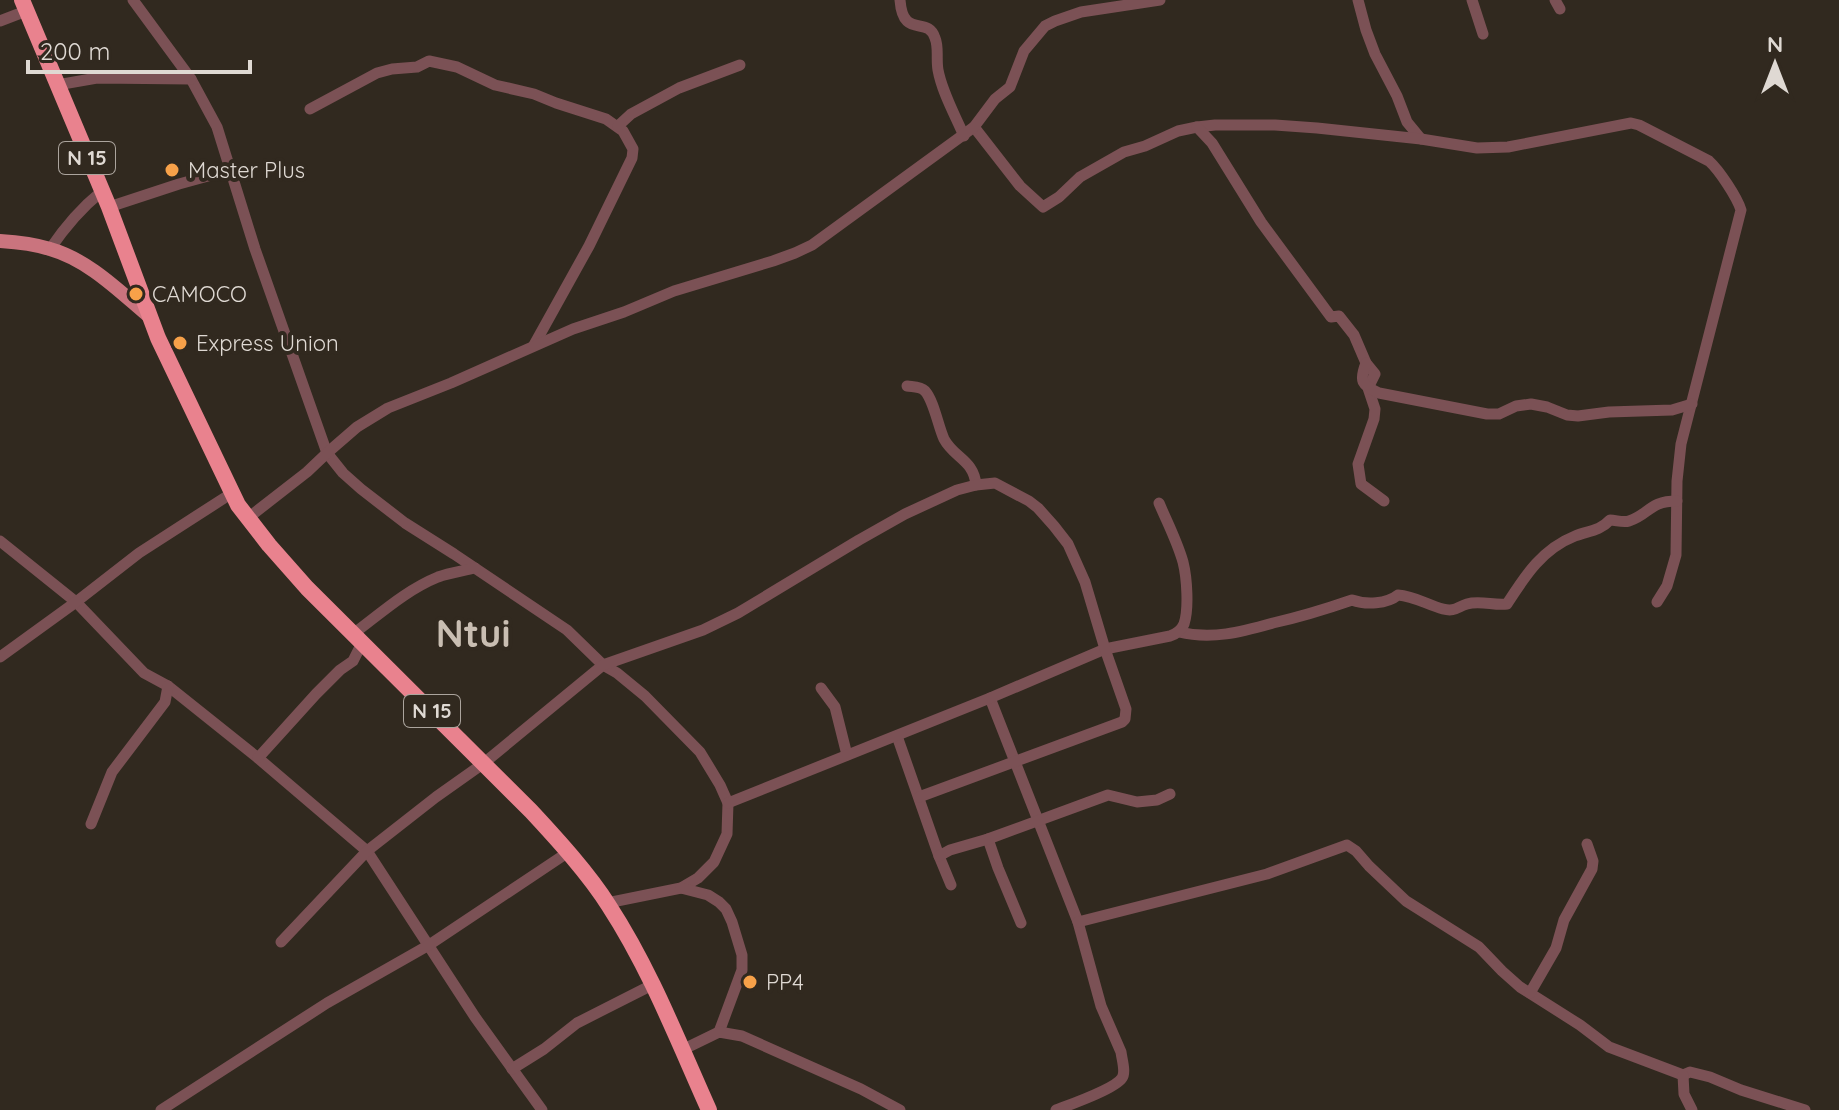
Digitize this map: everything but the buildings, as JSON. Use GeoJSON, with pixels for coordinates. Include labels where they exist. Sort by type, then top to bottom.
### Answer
{"type":"FeatureCollection","features":[{"type":"Feature","properties":{"kind":"highway","name":"N 15"},"geometry":{"type":"LineString","coordinates":[[24,6],[105,200],[158,338],[232,493],[269,545],[307,588],[539,819],[607,903],[652,985],[709,1110]]}},
{"type":"Feature","properties":{"kind":"main road"},"geometry":{"type":"LineString","coordinates":[[0,241],[50,249],[71,257],[96,272],[150,317]]}},
{"type":"Feature","properties":{"kind":"street"},"geometry":{"type":"LineString","coordinates":[[133,0],[191,79],[217,127],[255,249],[327,453],[343,473],[386,509],[567,630],[603,665],[645,696],[694,745],[720,785],[728,803],[727,834],[721,850],[706,871],[681,888],[607,903]]}},
{"type":"Feature","properties":{"kind":"street"},"geometry":{"type":"LineString","coordinates":[[900,0],[905,20],[928,28],[934,34],[940,78],[964,136]]}},
{"type":"Feature","properties":{"kind":"street"},"geometry":{"type":"LineString","coordinates":[[248,518],[307,472],[357,427],[388,408],[534,345],[674,291],[795,253],[827,234],[974,127],[995,99],[1010,87],[1024,51],[1045,26],[1081,12],[1160,0]]}},
{"type":"Feature","properties":{"kind":"street"},"geometry":{"type":"LineString","coordinates":[[1358,0],[1375,54],[1407,122],[1421,139]]}},
{"type":"Feature","properties":{"kind":"street"},"geometry":{"type":"LineString","coordinates":[[1472,0],[1483,34]]}},
{"type":"Feature","properties":{"kind":"street"},"geometry":{"type":"LineString","coordinates":[[0,21],[24,6]]}},
{"type":"Feature","properties":{"kind":"street"},"geometry":{"type":"LineString","coordinates":[[310,109],[377,73],[417,67],[429,61],[457,67],[495,85],[534,94],[618,126],[631,144],[632,158],[594,236],[534,345]]}},
{"type":"Feature","properties":{"kind":"street"},"geometry":{"type":"LineString","coordinates":[[618,126],[631,114],[679,88],[740,65]]}},
{"type":"Feature","properties":{"kind":"street"},"geometry":{"type":"LineString","coordinates":[[57,85],[97,78],[191,79]]}},
{"type":"Feature","properties":{"kind":"street"},"geometry":{"type":"LineString","coordinates":[[974,127],[1020,186],[1043,207],[1080,177],[1124,152],[1178,131],[1215,125],[1275,125],[1356,131],[1477,148],[1508,147],[1631,123],[1709,161],[1741,210],[1681,444],[1677,472],[1676,555],[1667,586],[1657,602]]}},
{"type":"Feature","properties":{"kind":"street"},"geometry":{"type":"LineString","coordinates":[[1197,127],[1212,143],[1261,222],[1331,317],[1339,316],[1354,335],[1366,363],[1361,379],[1368,388],[1375,409],[1358,464],[1359,475],[1361,484],[1384,501]]}},
{"type":"Feature","properties":{"kind":"street"},"geometry":{"type":"LineString","coordinates":[[50,249],[70,220],[85,205],[230,170]]}},
{"type":"Feature","properties":{"kind":"street"},"geometry":{"type":"LineString","coordinates":[[907,386],[919,387],[927,394],[946,443],[976,474],[976,485]]}},
{"type":"Feature","properties":{"kind":"street"},"geometry":{"type":"LineString","coordinates":[[1368,388],[1379,393],[1487,414],[1499,414],[1516,406],[1531,404],[1578,416],[1672,410],[1692,404]]}},
{"type":"Feature","properties":{"kind":"street"},"geometry":{"type":"LineString","coordinates":[[281,942],[367,851],[484,763],[603,665],[703,630],[738,613],[931,501],[976,485],[995,483],[1038,508],[1068,544],[1085,582],[1126,709],[1125,719],[919,797]]}},
{"type":"Feature","properties":{"kind":"street"},"geometry":{"type":"LineString","coordinates":[[0,657],[139,553],[232,493]]}},
{"type":"Feature","properties":{"kind":"street"},"geometry":{"type":"LineString","coordinates":[[1179,632],[1204,636],[1233,634],[1306,616],[1352,600],[1386,601],[1398,595],[1453,610],[1467,604],[1507,604],[1526,574],[1549,550],[1574,536],[1604,526],[1610,520],[1631,520],[1662,501],[1677,501]]}},
{"type":"Feature","properties":{"kind":"street"},"geometry":{"type":"LineString","coordinates":[[728,803],[1105,649],[1179,632],[1184,625],[1187,600],[1183,564],[1159,503]]}},
{"type":"Feature","properties":{"kind":"street"},"geometry":{"type":"LineString","coordinates":[[0,541],[76,602],[144,673],[168,686],[367,851],[475,1017],[542,1110]]}},
{"type":"Feature","properties":{"kind":"street"},"geometry":{"type":"LineString","coordinates":[[258,758],[324,686],[353,661],[358,639],[395,602],[439,577],[475,568]]}},
{"type":"Feature","properties":{"kind":"street"},"geometry":{"type":"LineString","coordinates":[[165,702],[168,686]]}},
{"type":"Feature","properties":{"kind":"street"},"geometry":{"type":"LineString","coordinates":[[821,688],[835,707],[847,755]]}},
{"type":"Feature","properties":{"kind":"street"},"geometry":{"type":"LineString","coordinates":[[91,824],[112,772],[165,702],[179,695]]}},
{"type":"Feature","properties":{"kind":"street"},"geometry":{"type":"LineString","coordinates":[[990,698],[1078,922],[1101,1006],[1121,1052],[1123,1075],[1117,1082],[1056,1110]]}},
{"type":"Feature","properties":{"kind":"street"},"geometry":{"type":"LineString","coordinates":[[897,736],[942,851],[951,885]]}},
{"type":"Feature","properties":{"kind":"street"},"geometry":{"type":"LineString","coordinates":[[942,851],[988,839],[1108,795],[1137,802],[1157,800],[1170,794]]}},
{"type":"Feature","properties":{"kind":"street"},"geometry":{"type":"LineString","coordinates":[[988,839],[1021,923]]}},
{"type":"Feature","properties":{"kind":"street"},"geometry":{"type":"LineString","coordinates":[[1530,993],[1556,948],[1564,920],[1592,869],[1593,861],[1587,844]]}},
{"type":"Feature","properties":{"kind":"street"},"geometry":{"type":"LineString","coordinates":[[1078,922],[1267,874],[1347,845],[1406,901],[1479,947],[1502,971],[1530,993],[1609,1047],[1683,1075],[1690,1072],[1710,1077],[1805,1110]]}},
{"type":"Feature","properties":{"kind":"street"},"geometry":{"type":"LineString","coordinates":[[161,1110],[327,1003],[429,945],[567,853]]}},
{"type":"Feature","properties":{"kind":"street"},"geometry":{"type":"LineString","coordinates":[[681,888],[708,895],[726,909],[742,955],[742,970],[719,1032]]}},
{"type":"Feature","properties":{"kind":"street"},"geometry":{"type":"LineString","coordinates":[[512,1069],[577,1023],[652,985]]}},
{"type":"Feature","properties":{"kind":"street"},"geometry":{"type":"LineString","coordinates":[[682,1050],[719,1032],[742,1036],[861,1089],[900,1110]]}},
{"type":"Feature","properties":{"kind":"street"},"geometry":{"type":"LineString","coordinates":[[1683,1075],[1684,1094],[1692,1110]]}},
{"type":"Feature","properties":{"kind":"place","name":"Master Plus"},"geometry":{"type":"Point","coordinates":[172,170]}},
{"type":"Feature","properties":{"kind":"place","name":"CAMOCO"},"geometry":{"type":"Point","coordinates":[136,294]}},
{"type":"Feature","properties":{"kind":"place","name":"Express Union"},"geometry":{"type":"Point","coordinates":[180,343]}},
{"type":"Feature","properties":{"kind":"place","name":"PP4"},"geometry":{"type":"Point","coordinates":[750,982]}},
{"type":"Feature","properties":{"kind":"district","name":"Ntui"},"geometry":{"type":"Point","coordinates":[473,634]}}]}
